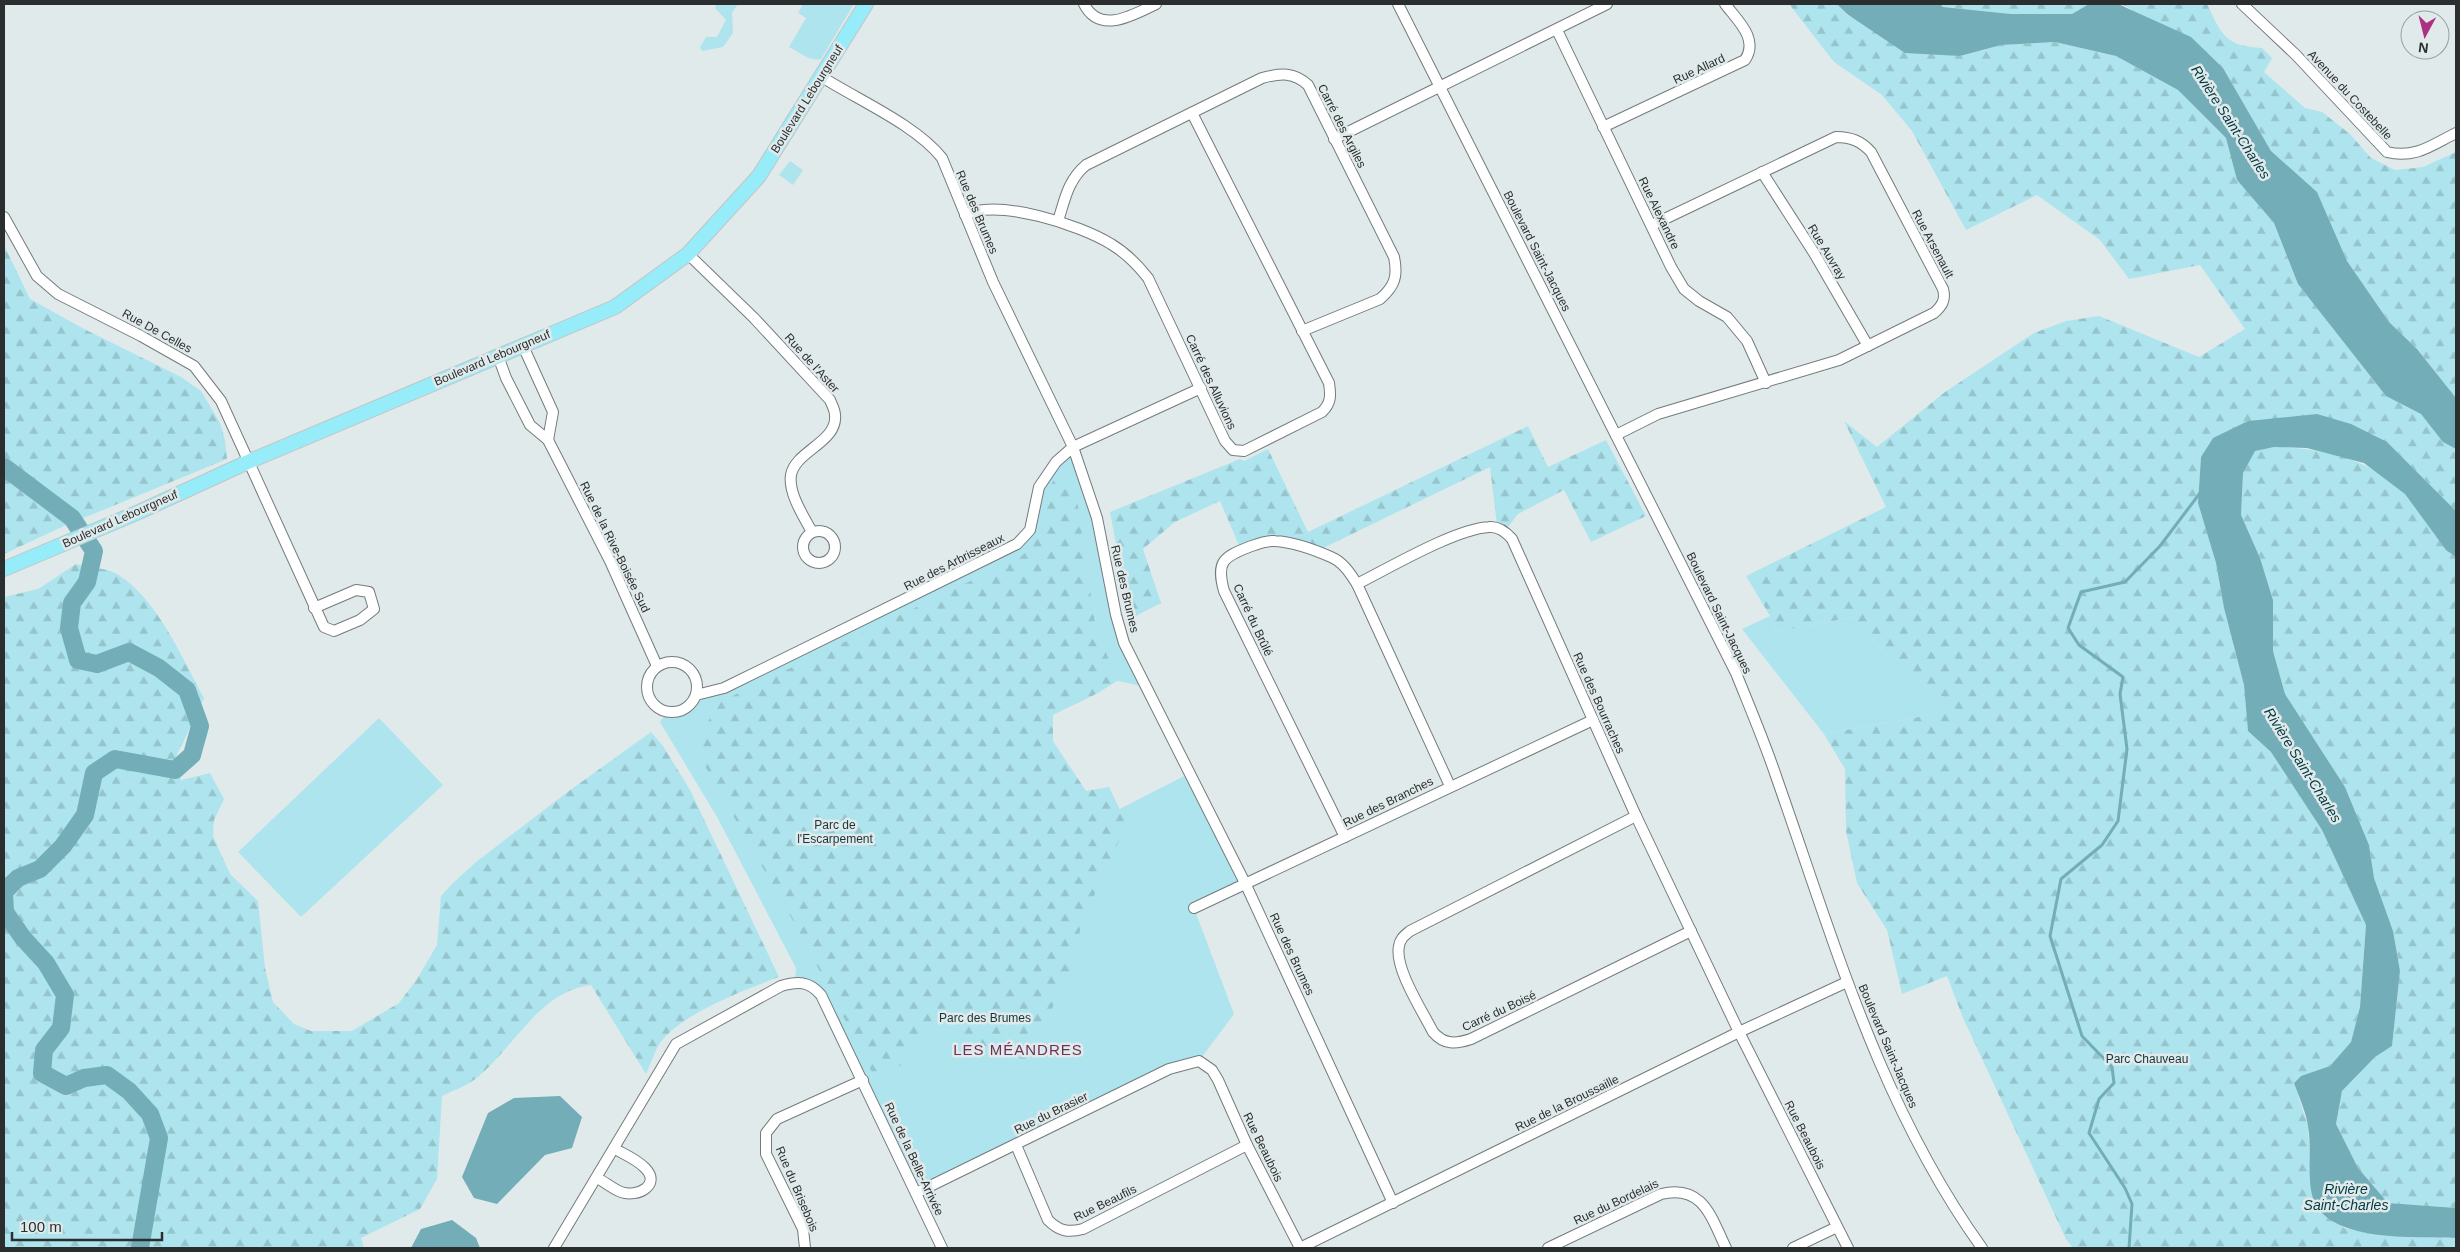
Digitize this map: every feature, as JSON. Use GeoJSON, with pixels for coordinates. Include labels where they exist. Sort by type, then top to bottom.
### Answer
{"type":"FeatureCollection","features":[{"type":"Feature","properties":{"kind":"main road","name":"Boulevard Lebourgneuf"},"geometry":{"type":"LineString","coordinates":[[4,569],[120,520],[250,461],[615,307],[688,254],[759,176],[866,4]]}},
{"type":"Feature","properties":{"kind":"street"},"geometry":{"type":"LineString","coordinates":[[1084,4],[1088,12],[1107,21],[1119,20],[1156,4]]}},
{"type":"Feature","properties":{"kind":"street","name":"Boulevard Saint-Jacques"},"geometry":{"type":"LineString","coordinates":[[1398,4],[1736,673],[1776,776],[1865,1029],[1931,1169],[1982,1248]]}},
{"type":"Feature","properties":{"kind":"street"},"geometry":{"type":"LineString","coordinates":[[1334,139],[1607,4]]}},
{"type":"Feature","properties":{"kind":"street","name":"Rue Allard"},"geometry":{"type":"LineString","coordinates":[[1603,127],[1745,60],[1750,52],[1751,44],[1748,35],[1725,4]]}},
{"type":"Feature","properties":{"kind":"street","name":"Avenue du Costebelle"},"geometry":{"type":"LineString","coordinates":[[2242,4],[2296,55],[2386,152],[2400,156],[2414,154],[2456,133]]}},
{"type":"Feature","properties":{"kind":"street","name":"Rue Alexandre"},"geometry":{"type":"LineString","coordinates":[[1557,30],[1684,289],[1699,301],[1727,317],[1746,341],[1766,383]]}},
{"type":"Feature","properties":{"kind":"street","name":"Carré des Argiles"},"geometry":{"type":"LineString","coordinates":[[1058,221],[1068,187],[1075,174],[1086,165],[1262,78],[1277,74],[1290,74],[1300,78],[1308,86],[1394,257],[1397,270],[1396,282],[1390,291],[1380,299],[1302,331]]}},
{"type":"Feature","properties":{"kind":"street","name":"Rue des Brumes"},"geometry":{"type":"LineString","coordinates":[[822,77],[914,133],[942,158],[993,282],[1073,447],[1097,518],[1116,615],[1124,643],[1246,885],[1393,1203]]}},
{"type":"Feature","properties":{"kind":"street","name":"Carré des Alluvions"},"geometry":{"type":"LineString","coordinates":[[965,215],[975,210],[1014,210],[1058,221],[1110,243],[1132,259],[1148,278],[1225,441],[1232,450],[1244,452],[1322,412],[1330,400],[1328,383],[1192,113]]}},
{"type":"Feature","properties":{"kind":"street","name":"Rue Arsenault"},"geometry":{"type":"LineString","coordinates":[[1616,435],[1658,414],[1718,394],[1766,383],[1839,360],[1934,313],[1941,307],[1944,300],[1944,291],[1871,152],[1862,143],[1848,137],[1836,137],[1652,225]]}},
{"type":"Feature","properties":{"kind":"street","name":"Rue Auvray"},"geometry":{"type":"LineString","coordinates":[[1762,172],[1814,253],[1868,346]]}},
{"type":"Feature","properties":{"kind":"street","name":"Rue De Celles"},"geometry":{"type":"LineString","coordinates":[[4,217],[37,276],[58,294],[141,336],[194,366],[221,401],[250,461],[314,608],[324,627],[334,630],[360,620],[374,609],[369,592],[356,590],[314,608]]}},
{"type":"Feature","properties":{"kind":"street","name":"Rue de l'Aster"},"geometry":{"type":"LineString","coordinates":[[688,254],[754,318],[830,400],[836,416],[830,432],[795,465],[790,476],[792,491],[812,532]]}},
{"type":"Feature","properties":{"kind":"street"},"geometry":{"type":"LineString","coordinates":[[523,346],[553,412],[548,440]]}},
{"type":"Feature","properties":{"kind":"street","name":"Rue de la Rive-Boisée Sud"},"geometry":{"type":"LineString","coordinates":[[498,356],[506,378],[530,425],[548,440],[610,561],[657,666]]}},
{"type":"Feature","properties":{"kind":"street","name":"Rue des Arbrisseaux"},"geometry":{"type":"LineString","coordinates":[[696,696],[724,688],[1017,544],[1030,530],[1039,488],[1056,462],[1073,447],[1201,388]]}},
{"type":"Feature","properties":{"kind":"street","name":"Rue des Bourraches"},"geometry":{"type":"LineString","coordinates":[[1357,584],[1458,535],[1489,526],[1505,531],[1512,539],[1636,816],[1739,1032]]}},
{"type":"Feature","properties":{"kind":"street","name":"Carré du Brûlé"},"geometry":{"type":"LineString","coordinates":[[1345,837],[1224,591],[1221,567],[1224,559],[1233,553],[1260,543],[1274,541],[1332,557],[1347,569],[1357,584],[1450,786]]}},
{"type":"Feature","properties":{"kind":"street"},"geometry":{"type":"LineString","coordinates":[[668,662],[680,662],[696,676],[698,686],[696,696],[690,704],[680,711],[667,712],[656,707],[649,698],[646,687],[649,675],[657,666],[668,662]]}},
{"type":"Feature","properties":{"kind":"street","name":"Rue des Branches"},"geometry":{"type":"LineString","coordinates":[[1194,908],[1593,720]]}},
{"type":"Feature","properties":{"kind":"street","name":"Carré du Boisé"},"geometry":{"type":"LineString","coordinates":[[1636,816],[1410,931],[1402,938],[1399,947],[1400,965],[1438,1039],[1458,1043],[1471,1039],[1691,931]]}},
{"type":"Feature","properties":{"kind":"street","name":"Rue de la Belle-Arrivée"},"geometry":{"type":"LineString","coordinates":[[554,1248],[615,1149],[676,1044],[772,990],[795,982],[806,983],[821,995],[942,1248]]}},
{"type":"Feature","properties":{"kind":"street","name":"Rue de la Broussaille"},"geometry":{"type":"LineString","coordinates":[[1300,1248],[1739,1032],[1847,982]]}},
{"type":"Feature","properties":{"kind":"street","name":"Rue Beaubois"},"geometry":{"type":"LineString","coordinates":[[1739,1032],[1848,1248]]}},
{"type":"Feature","properties":{"kind":"street","name":"Rue Beaubois"},"geometry":{"type":"LineString","coordinates":[[1199,1061],[1212,1070],[1215,1075],[1247,1146],[1300,1248]]}},
{"type":"Feature","properties":{"kind":"street","name":"Rue du Brasier"},"geometry":{"type":"LineString","coordinates":[[916,1194],[1169,1069],[1199,1061]]}},
{"type":"Feature","properties":{"kind":"street","name":"Rue du Brisebois"},"geometry":{"type":"LineString","coordinates":[[805,1248],[803,1229],[766,1154],[766,1133],[777,1118],[863,1080]]}},
{"type":"Feature","properties":{"kind":"street","name":"Rue Beaufils"},"geometry":{"type":"LineString","coordinates":[[1016,1145],[1048,1220],[1056,1228],[1074,1232],[1247,1146]]}},
{"type":"Feature","properties":{"kind":"street"},"geometry":{"type":"LineString","coordinates":[[597,1178],[622,1192],[636,1194],[646,1190],[650,1184],[650,1176],[645,1167],[615,1149]]}},
{"type":"Feature","properties":{"kind":"street","name":"Rue du Bordelais"},"geometry":{"type":"LineString","coordinates":[[1548,1248],[1661,1194],[1674,1190],[1686,1191],[1697,1199],[1709,1213],[1726,1248]]}},
{"type":"Feature","properties":{"kind":"street"},"geometry":{"type":"LineString","coordinates":[[1793,1248],[1838,1227]]}},
{"type":"Feature","properties":{"kind":"green space"},"geometry":{"type":"Polygon","coordinates":[[[717,4],[738,4],[732,13],[733,33],[723,47],[702,51],[700,47],[706,37],[717,37],[726,20],[715,8],[717,4]]]}},
{"type":"Feature","properties":{"kind":"green space"},"geometry":{"type":"Polygon","coordinates":[[[803,4],[854,4],[821,59],[809,58],[789,47],[806,18],[798,13],[803,4]]]}},
{"type":"Feature","properties":{"kind":"green space","name":"Parc Chauveau"},"geometry":{"type":"Polygon","coordinates":[[[1789,4],[1837,4],[1847,15],[1929,53],[1960,56],[2001,45],[2055,42],[2116,56],[2178,90],[2226,138],[2237,180],[2274,223],[2298,284],[2386,396],[2421,414],[2443,441],[2456,449],[2456,511],[2387,442],[2213,438],[2201,457],[2198,503],[2216,563],[2224,608],[2244,685],[2248,731],[2271,752],[2322,830],[2366,925],[2360,1007],[2351,1042],[2330,1066],[2301,1076],[2294,1083],[2308,1126],[2312,1196],[2344,1228],[2373,1234],[2456,1238],[2456,1248],[2073,1248],[2066,1239],[1963,1018],[1947,976],[1902,994],[1887,930],[1857,883],[1846,831],[1845,769],[1824,734],[1935,714],[1948,700],[1899,670],[1853,617],[1775,632],[1770,616],[1746,576],[1886,507],[1844,421],[1877,447],[1945,392],[2034,333],[2066,321],[2099,316],[2199,357],[2245,329],[2200,265],[2129,279],[2100,240],[2037,195],[1966,230],[1912,131],[1882,95],[1834,62],[1789,4]]]}},
{"type":"Feature","properties":{"kind":"green space"},"geometry":{"type":"Polygon","coordinates":[[[1940,4],[2089,4],[2072,14],[2011,14],[1943,7],[1940,4]]]}},
{"type":"Feature","properties":{"kind":"green space"},"geometry":{"type":"Polygon","coordinates":[[[2118,4],[2207,4],[2226,37],[2240,45],[2262,48],[2272,58],[2264,72],[2305,108],[2322,112],[2350,134],[2371,158],[2395,170],[2423,167],[2456,152],[2456,398],[2417,349],[2389,322],[2347,261],[2317,192],[2271,151],[2223,68],[2126,6],[2118,4]]]}},
{"type":"Feature","properties":{"kind":"green space"},"geometry":{"type":"Polygon","coordinates":[[[790,161],[803,170],[793,185],[779,175],[790,161]]]}},
{"type":"Feature","properties":{"kind":"green space"},"geometry":{"type":"Polygon","coordinates":[[[4,245],[30,299],[86,330],[181,377],[201,391],[220,423],[225,440],[227,459],[64,526],[4,554],[4,245]]]}},
{"type":"Feature","properties":{"kind":"green space"},"geometry":{"type":"Polygon","coordinates":[[[1528,426],[1548,467],[1606,440],[1646,516],[1591,542],[1564,490],[1518,514],[1505,531],[1497,525],[1490,467],[1315,552],[1274,541],[1241,550],[1220,501],[1175,522],[1143,549],[1161,603],[1130,619],[1110,512],[1240,459],[1244,461],[1268,449],[1308,532],[1528,426]]]}},
{"type":"Feature","properties":{"kind":"green space"},"geometry":{"type":"Polygon","coordinates":[[[1073,447],[1091,496],[1116,615],[1146,687],[999,655],[973,884],[1190,773],[1246,885],[1194,908],[1234,1014],[1199,1061],[1187,1063],[916,1193],[821,995],[795,982],[796,968],[717,817],[660,722],[667,712],[684,708],[696,695],[980,564],[1030,530],[1039,487],[1073,447]]]}},
{"type":"Feature","properties":{"kind":"green space"},"geometry":{"type":"Polygon","coordinates":[[[2274,447],[2310,450],[2344,457],[2377,472],[2405,494],[2441,543],[2456,557],[2456,1208],[2388,1203],[2358,1168],[2336,1124],[2342,1091],[2375,1057],[2392,1046],[2400,971],[2393,931],[2374,878],[2369,845],[2345,787],[2285,694],[2273,651],[2273,600],[2260,558],[2241,515],[2243,473],[2255,450],[2274,447]]]}},
{"type":"Feature","properties":{"kind":"green space"},"geometry":{"type":"Polygon","coordinates":[[[1059,473],[1069,473],[1077,500],[1095,624],[1117,681],[1098,693],[1053,715],[1053,741],[1086,791],[1109,787],[1124,818],[1123,832],[1082,922],[1070,974],[1024,1062],[991,1052],[933,1019],[906,1063],[874,1076],[800,933],[701,759],[700,733],[722,701],[1022,556],[1038,538],[1049,487],[1059,473]]]}},
{"type":"Feature","properties":{"kind":"green space"},"geometry":{"type":"Polygon","coordinates":[[[76,564],[117,574],[144,598],[167,630],[204,698],[174,761],[181,780],[210,773],[224,799],[214,820],[213,836],[230,874],[258,901],[265,968],[273,1002],[294,1024],[311,1031],[352,1031],[399,1003],[417,979],[437,945],[441,896],[453,883],[476,862],[569,791],[651,732],[663,746],[690,790],[779,977],[717,1002],[687,1019],[660,1043],[646,1074],[591,985],[573,990],[557,998],[529,1022],[479,1076],[466,1085],[442,1096],[437,1179],[420,1209],[361,1238],[364,1248],[4,1248],[4,597],[38,589],[76,564]]]}},
{"type":"Feature","properties":{"kind":"green space"},"geometry":{"type":"Polygon","coordinates":[[[1770,616],[1775,632],[1853,617],[1899,670],[1949,700],[1935,714],[1824,734],[1742,629],[1770,616]]]}},
{"type":"Feature","properties":{"kind":"green space"},"geometry":{"type":"Polygon","coordinates":[[[379,718],[443,785],[301,917],[238,852],[379,718]]]}},
{"type":"Feature","properties":{"kind":"water","name":"Rivière Saint-Charles"},"geometry":{"type":"Polygon","coordinates":[[[1837,4],[1940,4],[1943,7],[2011,14],[2072,14],[2089,4],[2118,4],[2191,37],[2223,68],[2271,151],[2317,192],[2347,261],[2389,322],[2417,349],[2456,398],[2456,449],[2443,442],[2421,414],[2386,396],[2298,284],[2274,223],[2237,180],[2226,138],[2178,90],[2116,56],[2055,42],[2001,45],[1960,56],[1905,53],[1847,14],[1837,4]]]}},
{"type":"Feature","properties":{"kind":"water","name":"Rivière Saint-Charles"},"geometry":{"type":"Polygon","coordinates":[[[2317,414],[2351,424],[2387,442],[2456,511],[2456,557],[2446,550],[2405,494],[2364,463],[2307,448],[2274,447],[2255,451],[2243,473],[2241,515],[2260,558],[2273,600],[2273,651],[2285,694],[2345,787],[2369,845],[2374,878],[2393,931],[2400,971],[2392,1046],[2375,1057],[2342,1091],[2336,1124],[2358,1168],[2388,1203],[2456,1208],[2456,1238],[2396,1236],[2353,1230],[2334,1222],[2320,1211],[2312,1195],[2308,1126],[2294,1083],[2301,1076],[2330,1066],[2351,1042],[2360,1007],[2366,925],[2322,830],[2271,752],[2248,731],[2244,685],[2224,608],[2216,563],[2198,503],[2201,457],[2213,438],[2248,421],[2317,414]]]}},
{"type":"Feature","properties":{"kind":"water"},"geometry":{"type":"Polygon","coordinates":[[[560,1096],[582,1117],[572,1148],[545,1155],[497,1204],[474,1198],[462,1177],[488,1113],[514,1098],[560,1096]]]}},
{"type":"Feature","properties":{"kind":"water"},"geometry":{"type":"Polygon","coordinates":[[[452,1220],[476,1238],[480,1248],[411,1248],[421,1229],[452,1220]]]}},
{"type":"Feature","properties":{"kind":"waterway"},"geometry":{"type":"LineString","coordinates":[[4,467],[72,518],[94,551],[87,582],[72,603],[69,628],[78,660],[97,664],[129,652],[159,668],[187,690],[200,726],[192,755],[175,770],[115,759],[94,773],[85,815],[63,846],[40,869],[18,878],[4,892]]}},
{"type":"Feature","properties":{"kind":"waterway"},"geometry":{"type":"LineString","coordinates":[[2129,1248],[2132,1204],[2125,1188],[2089,1133],[2099,1099],[2114,1083],[2112,1067],[2082,1036],[2050,936],[2061,879],[2102,845],[2118,821],[2127,749],[2120,694],[2123,677],[2079,645],[2068,628],[2081,592],[2125,582],[2160,546],[2200,493]]}},
{"type":"Feature","properties":{"kind":"waterway"},"geometry":{"type":"LineString","coordinates":[[4,894],[5,912],[23,938],[46,963],[65,995],[61,1028],[44,1050],[42,1073],[66,1086],[84,1078],[107,1075],[129,1091],[150,1114],[159,1138],[140,1248]]}},
{"type":"Feature","properties":{"kind":"district","name":"LES MÉANDRES"},"geometry":{"type":"Point","coordinates":[1018,1049]}},
{"type":"Feature","properties":{"kind":"park label","name":"Parc de l'Escarpement"},"geometry":{"type":"Point","coordinates":[835,832]}},
{"type":"Feature","properties":{"kind":"park label","name":"Parc des Brumes"},"geometry":{"type":"Point","coordinates":[985,1018]}}]}
